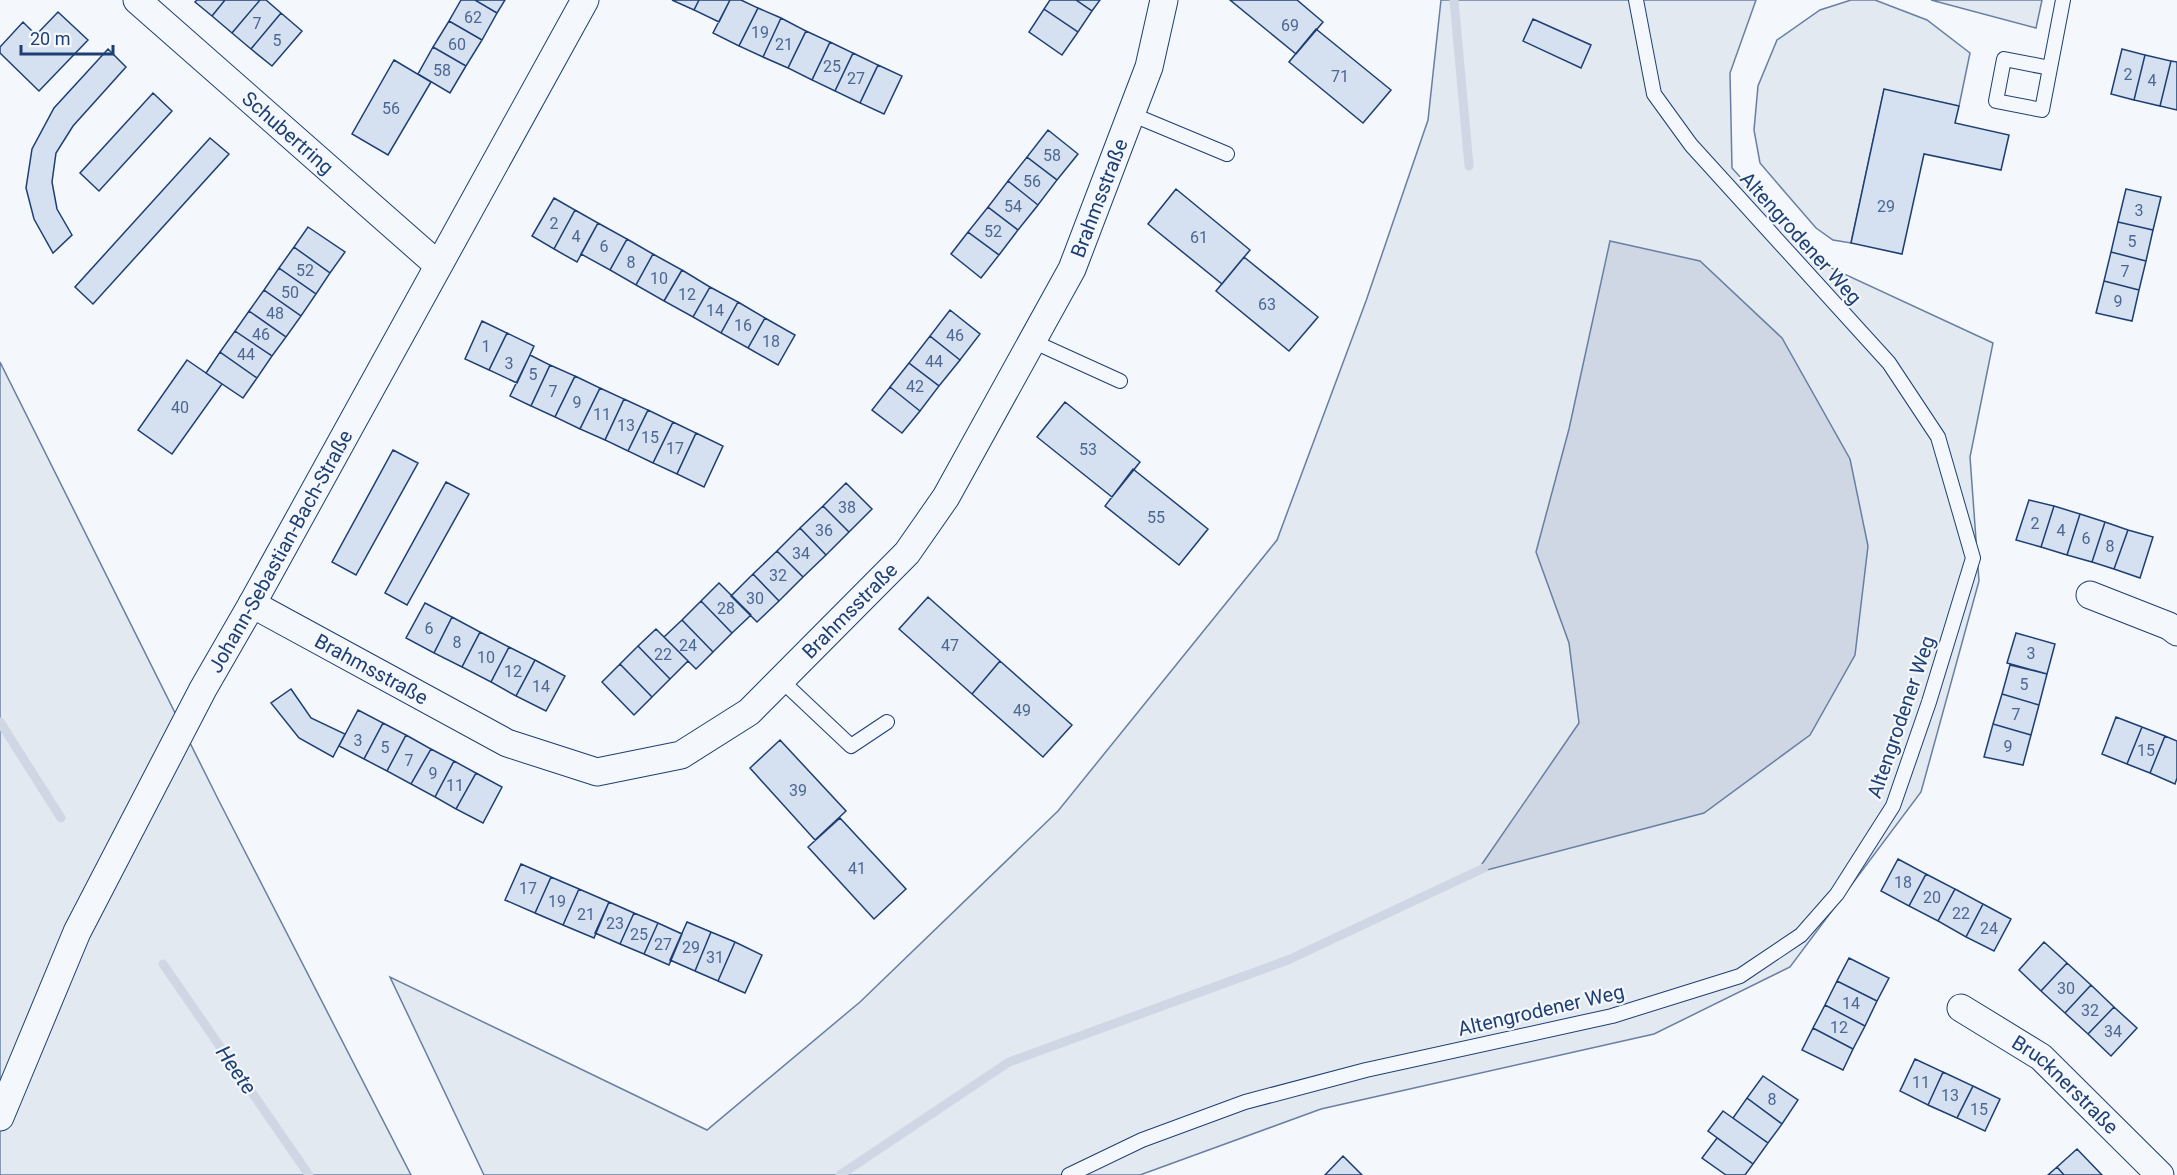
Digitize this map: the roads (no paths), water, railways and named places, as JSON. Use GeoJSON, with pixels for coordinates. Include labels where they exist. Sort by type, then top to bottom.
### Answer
{"type":"FeatureCollection","features":[{"type":"Feature","properties":{"kind":"street","name":"Schubertring"},"geometry":{"type":"LineString","coordinates":[[137,0],[438,266]]}},
{"type":"Feature","properties":{"kind":"street","name":"Johann-Sebastian-Bach-Straße"},"geometry":{"type":"LineString","coordinates":[[0,1117],[77,932],[202,688],[252,604],[585,0]]}},
{"type":"Feature","properties":{"kind":"street","name":"Brahmsstraße"},"geometry":{"type":"LineString","coordinates":[[252,604],[507,743],[597,772],[681,755],[749,712],[908,553],[946,497],[1072,269],[1149,67],[1164,0]]}},
{"type":"Feature","properties":{"kind":"street"},"geometry":{"type":"LineString","coordinates":[[2090,596],[2169,626],[2177,632]]}},
{"type":"Feature","properties":{"kind":"street","name":"Brucknerstraße"},"geometry":{"type":"LineString","coordinates":[[1961,1008],[2041,1057],[2160,1175]]}},
{"type":"Feature","properties":{"kind":"lane","name":"Altengrodener Weg"},"geometry":{"type":"LineString","coordinates":[[1069,1175],[1142,1140],[1245,1102],[1366,1070],[1612,1016],[1740,976],[1801,935],[1838,894],[1893,806],[1929,702],[1973,558],[1938,437],[1889,363],[1691,146],[1654,94],[1636,0]]}},
{"type":"Feature","properties":{"kind":"lane"},"geometry":{"type":"LineString","coordinates":[[2050,68],[2004,59],[1996,101],[2042,110],[2063,0]]}},
{"type":"Feature","properties":{"kind":"lane"},"geometry":{"type":"LineString","coordinates":[[1131,114],[1227,154]]}},
{"type":"Feature","properties":{"kind":"lane"},"geometry":{"type":"LineString","coordinates":[[1032,341],[1120,381]]}},
{"type":"Feature","properties":{"kind":"lane"},"geometry":{"type":"LineString","coordinates":[[781,680],[851,746],[887,722]]}},
{"type":"Feature","properties":{"kind":"waterway"},"geometry":{"type":"LineString","coordinates":[[1454,0],[1469,166]]}},
{"type":"Feature","properties":{"kind":"waterway","name":"Heete"},"geometry":{"type":"LineString","coordinates":[[0,722],[61,818]]}},
{"type":"Feature","properties":{"kind":"waterway"},"geometry":{"type":"LineString","coordinates":[[840,1175],[1009,1062],[1288,960],[1484,868]]}},
{"type":"Feature","properties":{"kind":"waterway","name":"Heete"},"geometry":{"type":"LineString","coordinates":[[163,964],[309,1175]]}}]}
